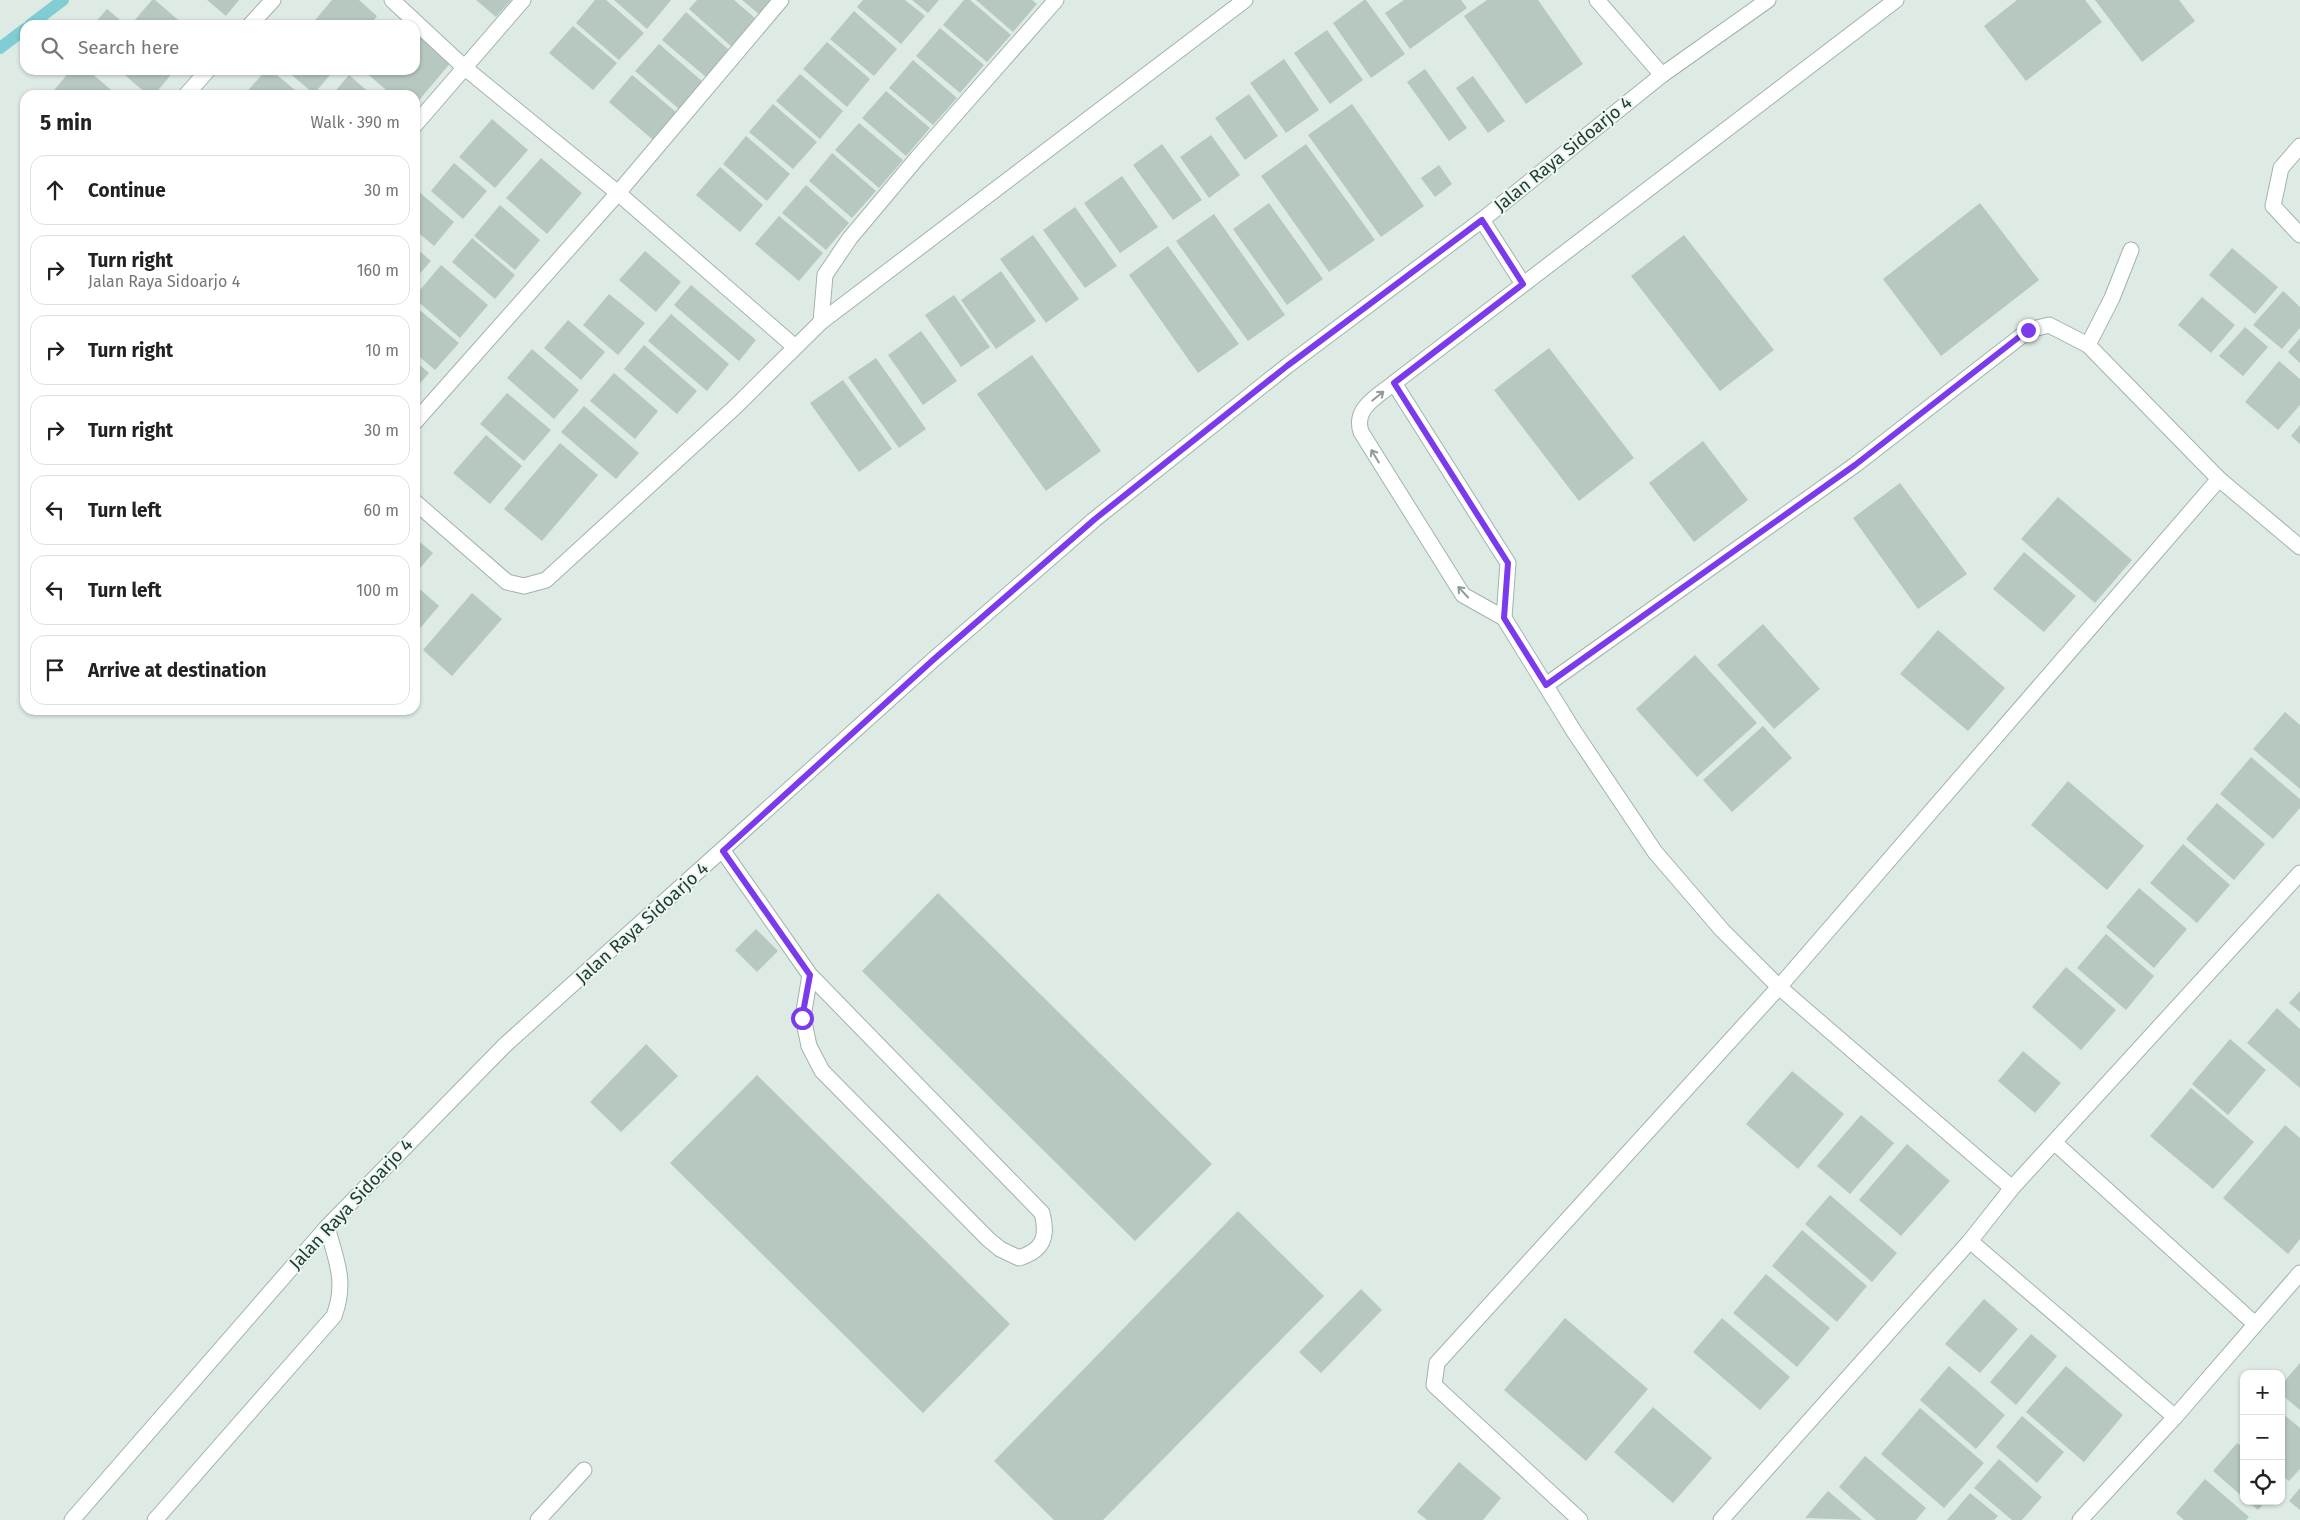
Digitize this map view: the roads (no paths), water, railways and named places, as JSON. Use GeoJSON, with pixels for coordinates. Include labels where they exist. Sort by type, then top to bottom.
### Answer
{"type":"FeatureCollection","features":[{"type":"Feature","properties":{"kind":"street"},"geometry":{"type":"LineString","coordinates":[[255,20],[273,0]]}},
{"type":"Feature","properties":{"kind":"street"},"geometry":{"type":"LineString","coordinates":[[392,0],[413,20]]}},
{"type":"Feature","properties":{"kind":"street"},"geometry":{"type":"LineString","coordinates":[[420,119],[523,0]]}},
{"type":"Feature","properties":{"kind":"street"},"geometry":{"type":"LineString","coordinates":[[420,416],[618,192],[780,0]]}},
{"type":"Feature","properties":{"kind":"street"},"geometry":{"type":"LineString","coordinates":[[821,322],[825,275],[850,238],[918,157],[1056,0]]}},
{"type":"Feature","properties":{"kind":"street"},"geometry":{"type":"LineString","coordinates":[[420,506],[506,582],[524,586],[546,580],[734,408],[821,322],[1245,0]]}},
{"type":"Feature","properties":{"kind":"street"},"geometry":{"type":"LineString","coordinates":[[1597,0],[1662,75]]}},
{"type":"Feature","properties":{"kind":"street","name":"Jalan Raya Sidoarjo 4"},"geometry":{"type":"LineString","coordinates":[[72,1520],[327,1227],[505,1045],[723,851],[933,660],[1095,519],[1287,366],[1482,220],[1662,75],[1768,0]]}},
{"type":"Feature","properties":{"kind":"street"},"geometry":{"type":"LineString","coordinates":[[1896,0],[1394,383],[1363,409],[1358,424],[1361,432],[1463,595],[1504,618],[1655,852],[1722,930],[1779,987],[2012,1188]]}},
{"type":"Feature","properties":{"kind":"street"},"geometry":{"type":"LineString","coordinates":[[420,26],[465,68],[618,192],[796,346]]}},
{"type":"Feature","properties":{"kind":"street"},"geometry":{"type":"LineString","coordinates":[[190,90],[204,75]]}},
{"type":"Feature","properties":{"kind":"street"},"geometry":{"type":"LineString","coordinates":[[2300,146],[2281,168],[2273,206],[2300,235]]}},
{"type":"Feature","properties":{"kind":"street"},"geometry":{"type":"LineString","coordinates":[[1482,220],[1523,284]]}},
{"type":"Feature","properties":{"kind":"street"},"geometry":{"type":"LineString","coordinates":[[2088,344],[2112,298],[2131,250]]}},
{"type":"Feature","properties":{"kind":"street"},"geometry":{"type":"LineString","coordinates":[[1546,685],[1855,465],[2028,330],[2049,325],[2088,344],[2219,479],[2300,547]]}},
{"type":"Feature","properties":{"kind":"street"},"geometry":{"type":"LineString","coordinates":[[1394,383],[1508,563],[1504,618]]}},
{"type":"Feature","properties":{"kind":"street"},"geometry":{"type":"LineString","coordinates":[[1580,1520],[1434,1386],[1437,1363],[1779,987],[2219,479]]}},
{"type":"Feature","properties":{"kind":"street"},"geometry":{"type":"LineString","coordinates":[[723,851],[810,975],[1042,1213],[1046,1228],[1041,1244],[1034,1253],[1019,1258],[1000,1249],[988,1239],[822,1072],[809,1046],[802,1018],[810,975]]}},
{"type":"Feature","properties":{"kind":"street"},"geometry":{"type":"LineString","coordinates":[[1721,1520],[1970,1241],[2012,1188],[2300,873]]}},
{"type":"Feature","properties":{"kind":"street"},"geometry":{"type":"LineString","coordinates":[[2055,1143],[2255,1324]]}},
{"type":"Feature","properties":{"kind":"street"},"geometry":{"type":"LineString","coordinates":[[155,1520],[334,1316],[340,1300],[341,1279],[327,1227]]}},
{"type":"Feature","properties":{"kind":"street"},"geometry":{"type":"LineString","coordinates":[[1970,1241],[2175,1417]]}},
{"type":"Feature","properties":{"kind":"street"},"geometry":{"type":"LineString","coordinates":[[2080,1520],[2175,1417],[2300,1273]]}},
{"type":"Feature","properties":{"kind":"street"},"geometry":{"type":"LineString","coordinates":[[538,1520],[584,1470]]}},
{"type":"Feature","properties":{"kind":"waterway"},"geometry":{"type":"LineString","coordinates":[[37,20],[63,0]]}},
{"type":"Feature","properties":{"kind":"waterway"},"geometry":{"type":"LineString","coordinates":[[0,48],[20,33]]}}]}
